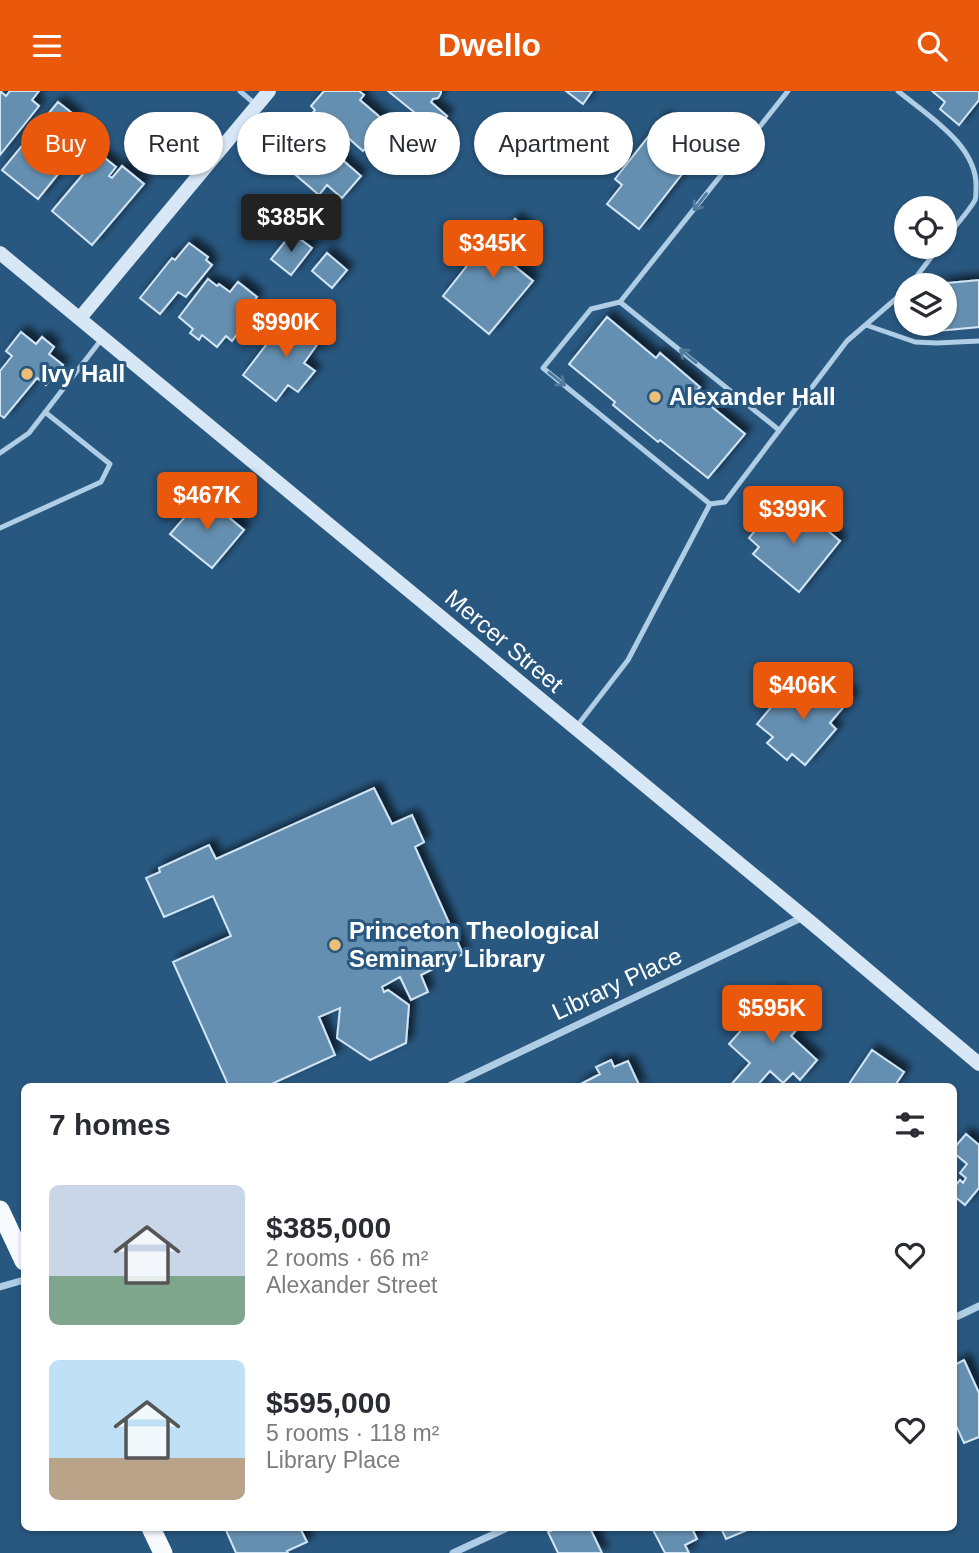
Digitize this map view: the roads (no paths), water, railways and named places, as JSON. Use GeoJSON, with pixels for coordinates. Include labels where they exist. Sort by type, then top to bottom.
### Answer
{"type":"FeatureCollection","features":[{"type":"Feature","properties":{"kind":"highway"},"geometry":{"type":"LineString","coordinates":[[0,1210],[21,1255]]}},
{"type":"Feature","properties":{"kind":"highway"},"geometry":{"type":"LineString","coordinates":[[152,1531],[163,1553]]}},
{"type":"Feature","properties":{"kind":"main road"},"geometry":{"type":"LineString","coordinates":[[80,318],[269,91]]}},
{"type":"Feature","properties":{"kind":"main road","name":"Mercer Street"},"geometry":{"type":"LineString","coordinates":[[0,253],[804,916],[979,1064]]}},
{"type":"Feature","properties":{"kind":"street","name":"Library Place"},"geometry":{"type":"LineString","coordinates":[[455,1083],[804,916]]}},
{"type":"Feature","properties":{"kind":"street"},"geometry":{"type":"LineString","coordinates":[[0,1287],[21,1281]]}},
{"type":"Feature","properties":{"kind":"street"},"geometry":{"type":"LineString","coordinates":[[957,1317],[979,1306]]}},
{"type":"Feature","properties":{"kind":"street"},"geometry":{"type":"LineString","coordinates":[[453,1553],[501,1531]]}},
{"type":"Feature","properties":{"kind":"lane"},"geometry":{"type":"LineString","coordinates":[[240,91],[257,106]]}},
{"type":"Feature","properties":{"kind":"lane"},"geometry":{"type":"LineString","coordinates":[[788,91],[620,302],[590,309],[543,368],[710,504],[725,502],[847,341],[894,300]]}},
{"type":"Feature","properties":{"kind":"lane"},"geometry":{"type":"LineString","coordinates":[[898,91],[952,135],[963,148],[975,172],[975,199],[957,223]]}},
{"type":"Feature","properties":{"kind":"lane"},"geometry":{"type":"LineString","coordinates":[[919,273],[930,259]]}},
{"type":"Feature","properties":{"kind":"lane"},"geometry":{"type":"LineString","coordinates":[[620,302],[779,430]]}},
{"type":"Feature","properties":{"kind":"lane"},"geometry":{"type":"LineString","coordinates":[[866,325],[915,342],[937,344],[979,341]]}},
{"type":"Feature","properties":{"kind":"lane"},"geometry":{"type":"LineString","coordinates":[[0,453],[29,433],[103,338]]}},
{"type":"Feature","properties":{"kind":"lane"},"geometry":{"type":"LineString","coordinates":[[0,528],[101,482],[110,464],[45,412]]}},
{"type":"Feature","properties":{"kind":"lane"},"geometry":{"type":"LineString","coordinates":[[575,729],[628,660],[710,504]]}},
{"type":"Feature","properties":{"kind":"place","name":"Ivy Hall"},"geometry":{"type":"Point","coordinates":[27,374]}},
{"type":"Feature","properties":{"kind":"place","name":"Alexander Hall"},"geometry":{"type":"Point","coordinates":[655,397]}},
{"type":"Feature","properties":{"kind":"place","name":"Princeton Theological Seminary Library"},"geometry":{"type":"Point","coordinates":[335,945]}}]}
